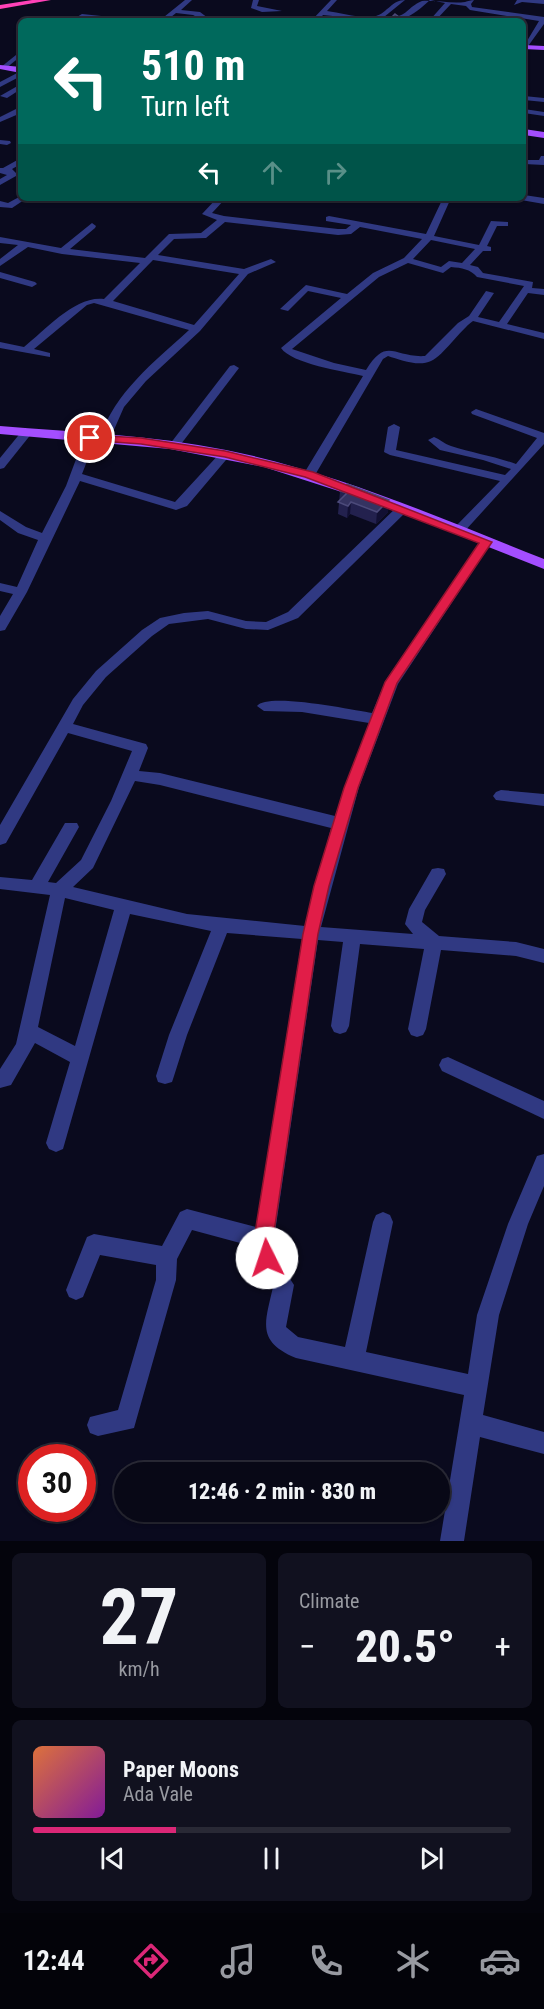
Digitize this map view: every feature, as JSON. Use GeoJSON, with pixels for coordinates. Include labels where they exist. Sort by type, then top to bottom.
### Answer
{"type":"FeatureCollection","features":[{"type":"Feature","properties":{"kind":"highway"},"geometry":{"type":"LineString","coordinates":[[0,7],[47,0]]}},
{"type":"Feature","properties":{"kind":"main road"},"geometry":{"type":"LineString","coordinates":[[526,47],[544,48]]}},
{"type":"Feature","properties":{"kind":"main road"},"geometry":{"type":"LineString","coordinates":[[1,68],[18,71]]}},
{"type":"Feature","properties":{"kind":"main road"},"geometry":{"type":"LineString","coordinates":[[526,132],[543,134]]}},
{"type":"Feature","properties":{"kind":"main road"},"geometry":{"type":"LineString","coordinates":[[0,430],[174,446],[225,454],[309,475],[544,564]]}},
{"type":"Feature","properties":{"kind":"street"},"geometry":{"type":"LineString","coordinates":[[166,18],[189,0]]}},
{"type":"Feature","properties":{"kind":"street"},"geometry":{"type":"LineString","coordinates":[[256,0],[254,7],[262,10],[281,8],[274,18]]}},
{"type":"Feature","properties":{"kind":"street"},"geometry":{"type":"LineString","coordinates":[[317,18],[334,0]]}},
{"type":"Feature","properties":{"kind":"street"},"geometry":{"type":"LineString","coordinates":[[374,18],[402,0]]}},
{"type":"Feature","properties":{"kind":"street"},"geometry":{"type":"LineString","coordinates":[[404,18],[427,0]]}},
{"type":"Feature","properties":{"kind":"street"},"geometry":{"type":"LineString","coordinates":[[434,0],[470,2],[470,8],[481,11],[544,18],[526,46]]}},
{"type":"Feature","properties":{"kind":"street"},"geometry":{"type":"LineString","coordinates":[[516,4],[520,0],[544,2]]}},
{"type":"Feature","properties":{"kind":"street"},"geometry":{"type":"LineString","coordinates":[[435,18],[448,2]]}},
{"type":"Feature","properties":{"kind":"street"},"geometry":{"type":"LineString","coordinates":[[174,11],[197,13],[208,18]]}},
{"type":"Feature","properties":{"kind":"street"},"geometry":{"type":"LineString","coordinates":[[323,13],[357,18]]}},
{"type":"Feature","properties":{"kind":"street"},"geometry":{"type":"LineString","coordinates":[[78,18],[82,16],[101,18]]}},
{"type":"Feature","properties":{"kind":"street"},"geometry":{"type":"LineString","coordinates":[[526,35],[533,36]]}},
{"type":"Feature","properties":{"kind":"street"},"geometry":{"type":"LineString","coordinates":[[1,68],[18,55]]}},
{"type":"Feature","properties":{"kind":"street"},"geometry":{"type":"LineString","coordinates":[[0,85],[18,73]]}},
{"type":"Feature","properties":{"kind":"street"},"geometry":{"type":"LineString","coordinates":[[4,96],[18,88]]}},
{"type":"Feature","properties":{"kind":"street"},"geometry":{"type":"LineString","coordinates":[[526,96],[544,100]]}},
{"type":"Feature","properties":{"kind":"street"},"geometry":{"type":"LineString","coordinates":[[526,111],[544,115],[537,123]]}},
{"type":"Feature","properties":{"kind":"street"},"geometry":{"type":"LineString","coordinates":[[3,119],[18,112]]}},
{"type":"Feature","properties":{"kind":"street"},"geometry":{"type":"LineString","coordinates":[[3,119],[18,120]]}},
{"type":"Feature","properties":{"kind":"street"},"geometry":{"type":"LineString","coordinates":[[0,163],[18,153]]}},
{"type":"Feature","properties":{"kind":"street"},"geometry":{"type":"LineString","coordinates":[[526,162],[541,163],[544,158]]}},
{"type":"Feature","properties":{"kind":"street"},"geometry":{"type":"LineString","coordinates":[[13,174],[7,169],[18,162]]}},
{"type":"Feature","properties":{"kind":"street"},"geometry":{"type":"LineString","coordinates":[[0,170],[13,174]]}},
{"type":"Feature","properties":{"kind":"street"},"geometry":{"type":"LineString","coordinates":[[0,183],[13,174]]}},
{"type":"Feature","properties":{"kind":"street"},"geometry":{"type":"LineString","coordinates":[[526,198],[544,201]]}},
{"type":"Feature","properties":{"kind":"street"},"geometry":{"type":"LineString","coordinates":[[0,204],[9,206],[18,201]]}},
{"type":"Feature","properties":{"kind":"street"},"geometry":{"type":"LineString","coordinates":[[219,201],[206,214],[224,219],[342,232],[348,232],[358,224]]}},
{"type":"Feature","properties":{"kind":"street"},"geometry":{"type":"LineString","coordinates":[[370,374],[332,366],[290,352],[286,348],[376,275],[407,260],[430,236],[446,201]]}},
{"type":"Feature","properties":{"kind":"street"},"geometry":{"type":"LineString","coordinates":[[108,302],[172,236],[203,236],[224,219]]}},
{"type":"Feature","properties":{"kind":"street"},"geometry":{"type":"LineString","coordinates":[[329,219],[430,236],[485,249]]}},
{"type":"Feature","properties":{"kind":"street"},"geometry":{"type":"LineString","coordinates":[[464,266],[485,249],[494,223],[505,224]]}},
{"type":"Feature","properties":{"kind":"street"},"geometry":{"type":"LineString","coordinates":[[62,251],[92,226]]}},
{"type":"Feature","properties":{"kind":"street"},"geometry":{"type":"LineString","coordinates":[[0,240],[62,251],[149,259],[245,272]]}},
{"type":"Feature","properties":{"kind":"street"},"geometry":{"type":"LineString","coordinates":[[0,263],[26,244]]}},
{"type":"Feature","properties":{"kind":"street"},"geometry":{"type":"LineString","coordinates":[[407,260],[443,270],[449,264],[464,266],[476,269],[480,274],[530,284],[501,326]]}},
{"type":"Feature","properties":{"kind":"street"},"geometry":{"type":"LineString","coordinates":[[0,627],[21,592],[76,476],[118,405],[196,328],[245,272],[271,262]]}},
{"type":"Feature","properties":{"kind":"street"},"geometry":{"type":"LineString","coordinates":[[0,275],[32,284]]}},
{"type":"Feature","properties":{"kind":"street"},"geometry":{"type":"LineString","coordinates":[[285,309],[306,288],[348,297]]}},
{"type":"Feature","properties":{"kind":"street"},"geometry":{"type":"LineString","coordinates":[[526,290],[544,292]]}},
{"type":"Feature","properties":{"kind":"street"},"geometry":{"type":"LineString","coordinates":[[309,475],[379,357],[387,353],[414,360],[429,359],[461,325],[472,318],[489,293]]}},
{"type":"Feature","properties":{"kind":"street"},"geometry":{"type":"LineString","coordinates":[[26,351],[84,303],[93,300],[108,302],[196,328]]}},
{"type":"Feature","properties":{"kind":"street"},"geometry":{"type":"LineString","coordinates":[[472,318],[544,336]]}},
{"type":"Feature","properties":{"kind":"street"},"geometry":{"type":"LineString","coordinates":[[0,345],[46,355]]}},
{"type":"Feature","properties":{"kind":"street"},"geometry":{"type":"LineString","coordinates":[[174,446],[234,368]]}},
{"type":"Feature","properties":{"kind":"street"},"geometry":{"type":"LineString","coordinates":[[459,530],[544,437],[476,412]]}},
{"type":"Feature","properties":{"kind":"street"},"geometry":{"type":"LineString","coordinates":[[394,427],[390,452],[508,479]]}},
{"type":"Feature","properties":{"kind":"street"},"geometry":{"type":"LineString","coordinates":[[0,466],[26,433]]}},
{"type":"Feature","properties":{"kind":"street"},"geometry":{"type":"LineString","coordinates":[[434,440],[444,448],[486,457],[518,468]]}},
{"type":"Feature","properties":{"kind":"street"},"geometry":{"type":"LineString","coordinates":[[76,476],[176,506],[183,503],[225,454]]}},
{"type":"Feature","properties":{"kind":"street"},"geometry":{"type":"LineString","coordinates":[[0,839],[78,702],[101,674],[147,633],[165,621],[208,615],[246,625],[277,624],[293,615],[305,604],[402,509]]}},
{"type":"Feature","properties":{"kind":"street"},"geometry":{"type":"LineString","coordinates":[[0,515],[22,531],[45,538]]}},
{"type":"Feature","properties":{"kind":"street"},"geometry":{"type":"LineString","coordinates":[[477,1387],[297,1347],[280,1337],[275,1326],[284,1285],[269,1263],[264,1239],[311,934],[322,886],[351,788],[391,682],[486,542]]}},
{"type":"Feature","properties":{"kind":"street"},"geometry":{"type":"LineString","coordinates":[[0,587],[21,592]]}},
{"type":"Feature","properties":{"kind":"street"},"geometry":{"type":"LineString","coordinates":[[264,706],[302,706],[376,719]]}},
{"type":"Feature","properties":{"kind":"street"},"geometry":{"type":"LineString","coordinates":[[0,1080],[4,1079],[25,1046],[59,890],[87,864],[141,748],[64,727]]}},
{"type":"Feature","properties":{"kind":"street"},"geometry":{"type":"LineString","coordinates":[[130,775],[160,779],[341,824]]}},
{"type":"Feature","properties":{"kind":"street"},"geometry":{"type":"LineString","coordinates":[[501,796],[544,800]]}},
{"type":"Feature","properties":{"kind":"street"},"geometry":{"type":"LineString","coordinates":[[36,888],[71,827]]}},
{"type":"Feature","properties":{"kind":"street"},"geometry":{"type":"LineString","coordinates":[[434,942],[413,924],[417,909],[438,874]]}},
{"type":"Feature","properties":{"kind":"street"},"geometry":{"type":"LineString","coordinates":[[0,883],[59,890],[187,921],[222,926],[516,949],[544,956]]}},
{"type":"Feature","properties":{"kind":"street"},"geometry":{"type":"LineString","coordinates":[[56,1143],[124,905]]}},
{"type":"Feature","properties":{"kind":"street"},"geometry":{"type":"LineString","coordinates":[[165,1076],[178,1035],[222,926]]}},
{"type":"Feature","properties":{"kind":"street"},"geometry":{"type":"LineString","coordinates":[[340,1026],[352,937]]}},
{"type":"Feature","properties":{"kind":"street"},"geometry":{"type":"LineString","coordinates":[[417,1029],[434,942]]}},
{"type":"Feature","properties":{"kind":"street"},"geometry":{"type":"LineString","coordinates":[[28,1031],[80,1058]]}},
{"type":"Feature","properties":{"kind":"street"},"geometry":{"type":"LineString","coordinates":[[448,1065],[544,1110]]}},
{"type":"Feature","properties":{"kind":"street"},"geometry":{"type":"LineString","coordinates":[[452,1541],[488,1315],[518,1224],[544,1163]]}},
{"type":"Feature","properties":{"kind":"street"},"geometry":{"type":"LineString","coordinates":[[98,1425],[126,1420],[166,1280],[167,1257],[187,1220],[264,1239]]}},
{"type":"Feature","properties":{"kind":"street"},"geometry":{"type":"LineString","coordinates":[[352,1360],[383,1222]]}},
{"type":"Feature","properties":{"kind":"street"},"geometry":{"type":"LineString","coordinates":[[76,1290],[94,1244],[167,1257]]}},
{"type":"Feature","properties":{"kind":"street"},"geometry":{"type":"LineString","coordinates":[[470,1423],[544,1443]]}},
{"type":"Feature","properties":{"kind":"building"},"geometry":{"type":"Polygon","coordinates":[[[347,484],[389,500],[377,512],[351,502],[348,506],[338,502],[347,493],[340,491],[347,484]]]}},
{"type":"Feature","properties":{"kind":"route"},"geometry":{"type":"LineString","coordinates":[[90,438],[141,441],[225,454],[309,475],[428,518],[486,542],[391,682],[351,788],[322,886],[311,934],[264,1239],[267,1258]]}}]}
